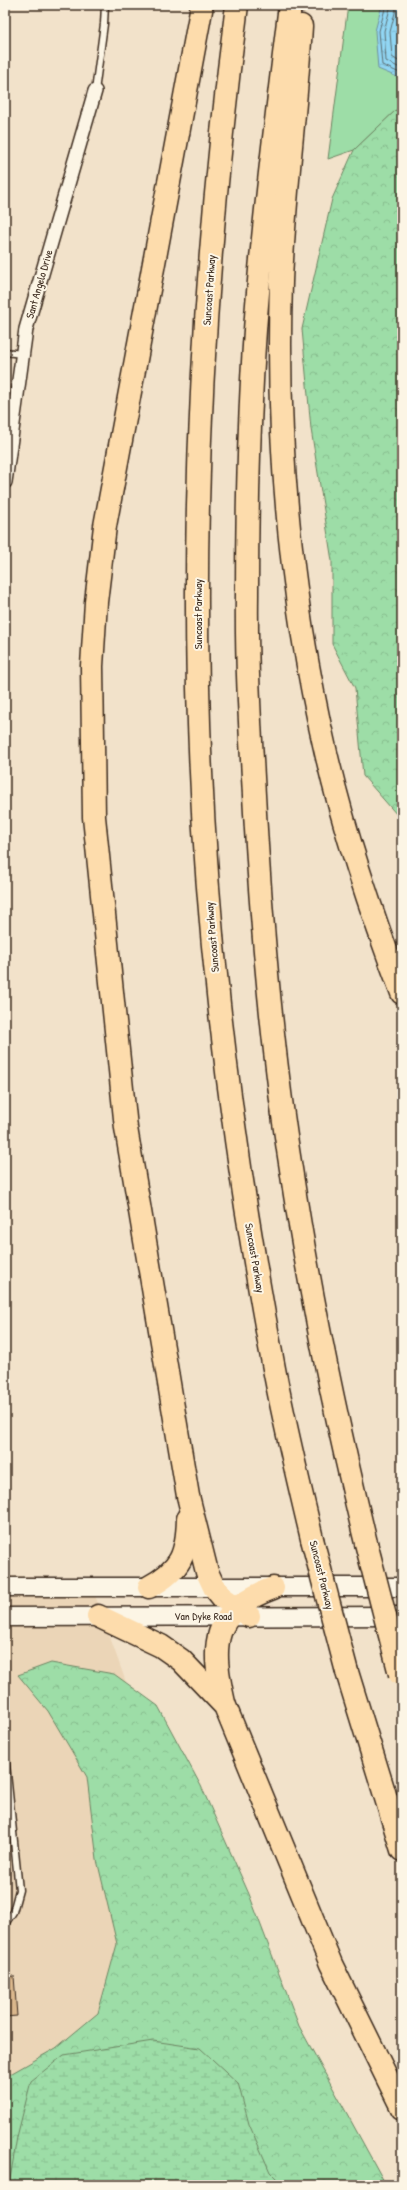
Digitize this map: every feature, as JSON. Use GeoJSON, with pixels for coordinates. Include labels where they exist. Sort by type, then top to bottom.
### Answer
{"type":"FeatureCollection","features":[{"type":"Feature","properties":{"kind":"highway"},"geometry":{"type":"LineString","coordinates":[[202,5],[105,526],[96,602],[92,673],[94,817],[126,1128],[188,1496],[207,1572],[214,1587],[238,1613]]}},
{"type":"Feature","properties":{"kind":"highway","name":"Suncoast Parkway"},"geometry":{"type":"LineString","coordinates":[[237,5],[224,109],[209,281],[201,423],[197,543],[202,781],[209,902],[218,1003],[235,1135],[272,1360],[312,1540],[347,1672],[402,1850]]}},
{"type":"Feature","properties":{"kind":"highway"},"geometry":{"type":"LineString","coordinates":[[290,5],[267,198],[255,331],[248,478],[247,599],[252,754],[261,900],[273,1033],[290,1166],[314,1305],[335,1412],[366,1543],[401,1677]]}},
{"type":"Feature","properties":{"kind":"highway"},"geometry":{"type":"LineString","coordinates":[[302,5],[281,282],[282,426],[291,554],[310,677],[326,753],[359,871],[402,993]]}},
{"type":"Feature","properties":{"kind":"highway"},"geometry":{"type":"LineString","coordinates":[[149,1587],[171,1573],[183,1556],[188,1536],[188,1496]]}},
{"type":"Feature","properties":{"kind":"highway"},"geometry":{"type":"LineString","coordinates":[[273,1588],[258,1593],[219,1634],[216,1654],[218,1677],[225,1706],[331,1964],[402,2108]]}},
{"type":"Feature","properties":{"kind":"highway"},"geometry":{"type":"LineString","coordinates":[[98,1616],[161,1646],[181,1660],[225,1706]]}},
{"type":"Feature","properties":{"kind":"main road"},"geometry":{"type":"LineString","coordinates":[[5,1587],[402,1587]]}},
{"type":"Feature","properties":{"kind":"main road","name":"Van Dyke Road"},"geometry":{"type":"LineString","coordinates":[[5,1617],[238,1613],[402,1616]]}},
{"type":"Feature","properties":{"kind":"street","name":"Sant Angelo Drive"},"geometry":{"type":"LineString","coordinates":[[5,482],[26,329],[95,91]]}},
{"type":"Feature","properties":{"kind":"lane"},"geometry":{"type":"LineString","coordinates":[[95,91],[104,24],[105,5]]}},
{"type":"Feature","properties":{"kind":"lane"},"geometry":{"type":"LineString","coordinates":[[5,352],[22,354]]}},
{"type":"Feature","properties":{"kind":"lane"},"geometry":{"type":"LineString","coordinates":[[5,1754],[19,1890],[13,1912],[5,1924]]}},
{"type":"Feature","properties":{"kind":"shaded area"},"geometry":{"type":"Polygon","coordinates":[[[5,1577],[89,1578],[179,1832],[255,2070],[5,2128],[5,1577]]]}},
{"type":"Feature","properties":{"kind":"green space"},"geometry":{"type":"Polygon","coordinates":[[[348,5],[402,5],[402,110],[396,110],[354,150],[328,159],[348,5]]]}},
{"type":"Feature","properties":{"kind":"green space"},"geometry":{"type":"Polygon","coordinates":[[[396,110],[402,110],[402,817],[398,816],[363,776],[355,688],[332,644],[332,561],[311,429],[302,329],[332,199],[354,150],[396,110]]]}},
{"type":"Feature","properties":{"kind":"green space"},"geometry":{"type":"Polygon","coordinates":[[[51,1663],[114,1674],[158,1706],[201,1786],[249,1894],[299,2026],[386,2185],[5,2185],[5,2077],[56,2048],[98,2013],[117,1944],[97,1860],[87,1777],[48,1711],[18,1675],[51,1663]]]}},
{"type":"Feature","properties":{"kind":"green space"},"geometry":{"type":"Polygon","coordinates":[[[153,2041],[200,2048],[238,2083],[249,2124],[270,2172],[283,2185],[9,2185],[17,2137],[31,2081],[64,2055],[153,2041]]]}},
{"type":"Feature","properties":{"kind":"water"},"geometry":{"type":"Polygon","coordinates":[[[382,5],[402,5],[402,79],[378,69],[375,31],[382,5]]]}},
{"type":"Feature","properties":{"kind":"building"},"geometry":{"type":"Polygon","coordinates":[[[14,1976],[17,2016],[5,2017],[5,1977],[14,1976]]]}}]}
